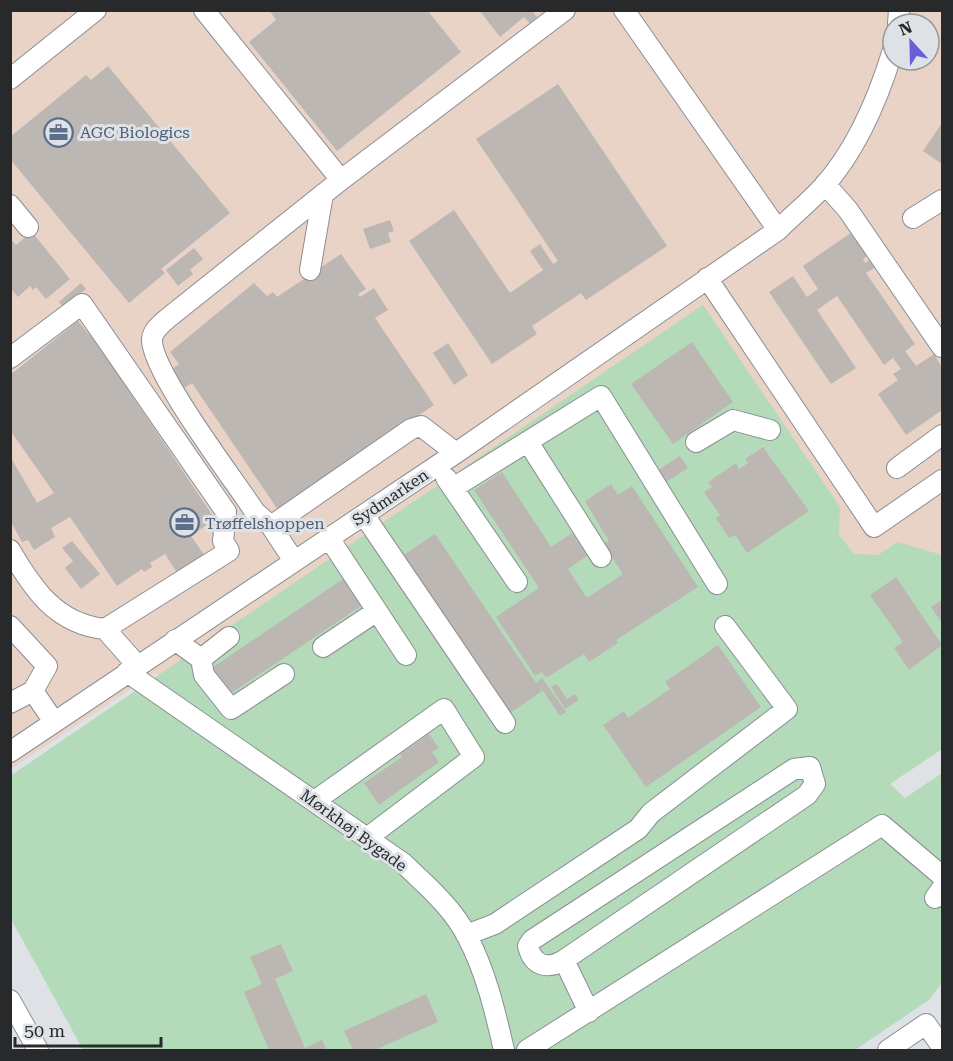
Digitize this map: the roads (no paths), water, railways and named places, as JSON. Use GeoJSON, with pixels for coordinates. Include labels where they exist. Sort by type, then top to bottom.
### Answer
{"type":"FeatureCollection","features":[{"type":"Feature","properties":{"kind":"street"},"geometry":{"type":"LineString","coordinates":[[10,79],[96,10]]}},
{"type":"Feature","properties":{"kind":"street"},"geometry":{"type":"LineString","coordinates":[[204,10],[341,180]]}},
{"type":"Feature","properties":{"kind":"street"},"geometry":{"type":"LineString","coordinates":[[294,561],[271,525],[255,512],[166,377],[153,346],[152,337],[157,328],[168,318],[323,194],[565,10]]}},
{"type":"Feature","properties":{"kind":"street"},"geometry":{"type":"LineString","coordinates":[[624,10],[778,230]]}},
{"type":"Feature","properties":{"kind":"street","name":"Sydmarken"},"geometry":{"type":"LineString","coordinates":[[10,752],[456,453],[778,230],[825,184],[858,137],[886,72]]}},
{"type":"Feature","properties":{"kind":"street"},"geometry":{"type":"LineString","coordinates":[[825,184],[848,210],[942,347]]}},
{"type":"Feature","properties":{"kind":"street"},"geometry":{"type":"LineString","coordinates":[[310,270],[323,194]]}},
{"type":"Feature","properties":{"kind":"street"},"geometry":{"type":"LineString","coordinates":[[913,218],[942,200]]}},
{"type":"Feature","properties":{"kind":"street"},"geometry":{"type":"LineString","coordinates":[[10,205],[28,227]]}},
{"type":"Feature","properties":{"kind":"street"},"geometry":{"type":"LineString","coordinates":[[707,278],[874,527],[942,480]]}},
{"type":"Feature","properties":{"kind":"street"},"geometry":{"type":"LineString","coordinates":[[10,358],[82,304],[226,512],[223,541],[230,551],[105,629],[91,628],[55,609],[31,587],[10,550]]}},
{"type":"Feature","properties":{"kind":"street"},"geometry":{"type":"LineString","coordinates":[[453,488],[601,396],[717,584]]}},
{"type":"Feature","properties":{"kind":"street"},"geometry":{"type":"LineString","coordinates":[[696,442],[733,420],[770,430]]}},
{"type":"Feature","properties":{"kind":"street"},"geometry":{"type":"LineString","coordinates":[[271,525],[411,429],[421,426],[456,453]]}},
{"type":"Feature","properties":{"kind":"street"},"geometry":{"type":"LineString","coordinates":[[897,468],[942,435]]}},
{"type":"Feature","properties":{"kind":"street"},"geometry":{"type":"LineString","coordinates":[[528,442],[601,557]]}},
{"type":"Feature","properties":{"kind":"street"},"geometry":{"type":"LineString","coordinates":[[438,465],[517,582]]}},
{"type":"Feature","properties":{"kind":"street"},"geometry":{"type":"LineString","coordinates":[[364,514],[505,723]]}},
{"type":"Feature","properties":{"kind":"street"},"geometry":{"type":"LineString","coordinates":[[329,538],[406,655]]}},
{"type":"Feature","properties":{"kind":"street"},"geometry":{"type":"LineString","coordinates":[[323,647],[377,611]]}},
{"type":"Feature","properties":{"kind":"street"},"geometry":{"type":"LineString","coordinates":[[10,626],[47,666],[33,691],[10,704]]}},
{"type":"Feature","properties":{"kind":"street"},"geometry":{"type":"LineString","coordinates":[[466,935],[495,924],[638,829],[651,813],[787,709],[725,626]]}},
{"type":"Feature","properties":{"kind":"street","name":"Mørkhøj Bygade"},"geometry":{"type":"LineString","coordinates":[[105,629],[132,669],[403,863],[438,896],[466,935],[490,992],[504,1050]]}},
{"type":"Feature","properties":{"kind":"street"},"geometry":{"type":"LineString","coordinates":[[201,659],[230,637]]}},
{"type":"Feature","properties":{"kind":"street"},"geometry":{"type":"LineString","coordinates":[[175,640],[201,659],[204,675],[231,709],[284,674]]}},
{"type":"Feature","properties":{"kind":"street"},"geometry":{"type":"LineString","coordinates":[[33,691],[54,722]]}},
{"type":"Feature","properties":{"kind":"street"},"geometry":{"type":"LineString","coordinates":[[316,801],[444,709],[474,757],[368,838]]}},
{"type":"Feature","properties":{"kind":"street"},"geometry":{"type":"LineString","coordinates":[[810,767],[815,784],[807,795],[564,960],[553,966],[538,964],[531,957],[528,946],[532,940],[794,769],[810,767]]}},
{"type":"Feature","properties":{"kind":"street"},"geometry":{"type":"LineString","coordinates":[[527,1050],[882,825],[942,876]]}},
{"type":"Feature","properties":{"kind":"street"},"geometry":{"type":"LineString","coordinates":[[564,960],[589,1012]]}},
{"type":"Feature","properties":{"kind":"street"},"geometry":{"type":"LineString","coordinates":[[10,1000],[39,1050]]}},
{"type":"Feature","properties":{"kind":"street"},"geometry":{"type":"LineString","coordinates":[[888,1050],[926,1024],[942,1047]]}},
{"type":"Feature","properties":{"kind":"place","name":"AGC Biologics"},"geometry":{"type":"Point","coordinates":[59,132]}},
{"type":"Feature","properties":{"kind":"place","name":"Trøffelshoppen"},"geometry":{"type":"Point","coordinates":[184,523]}}]}
